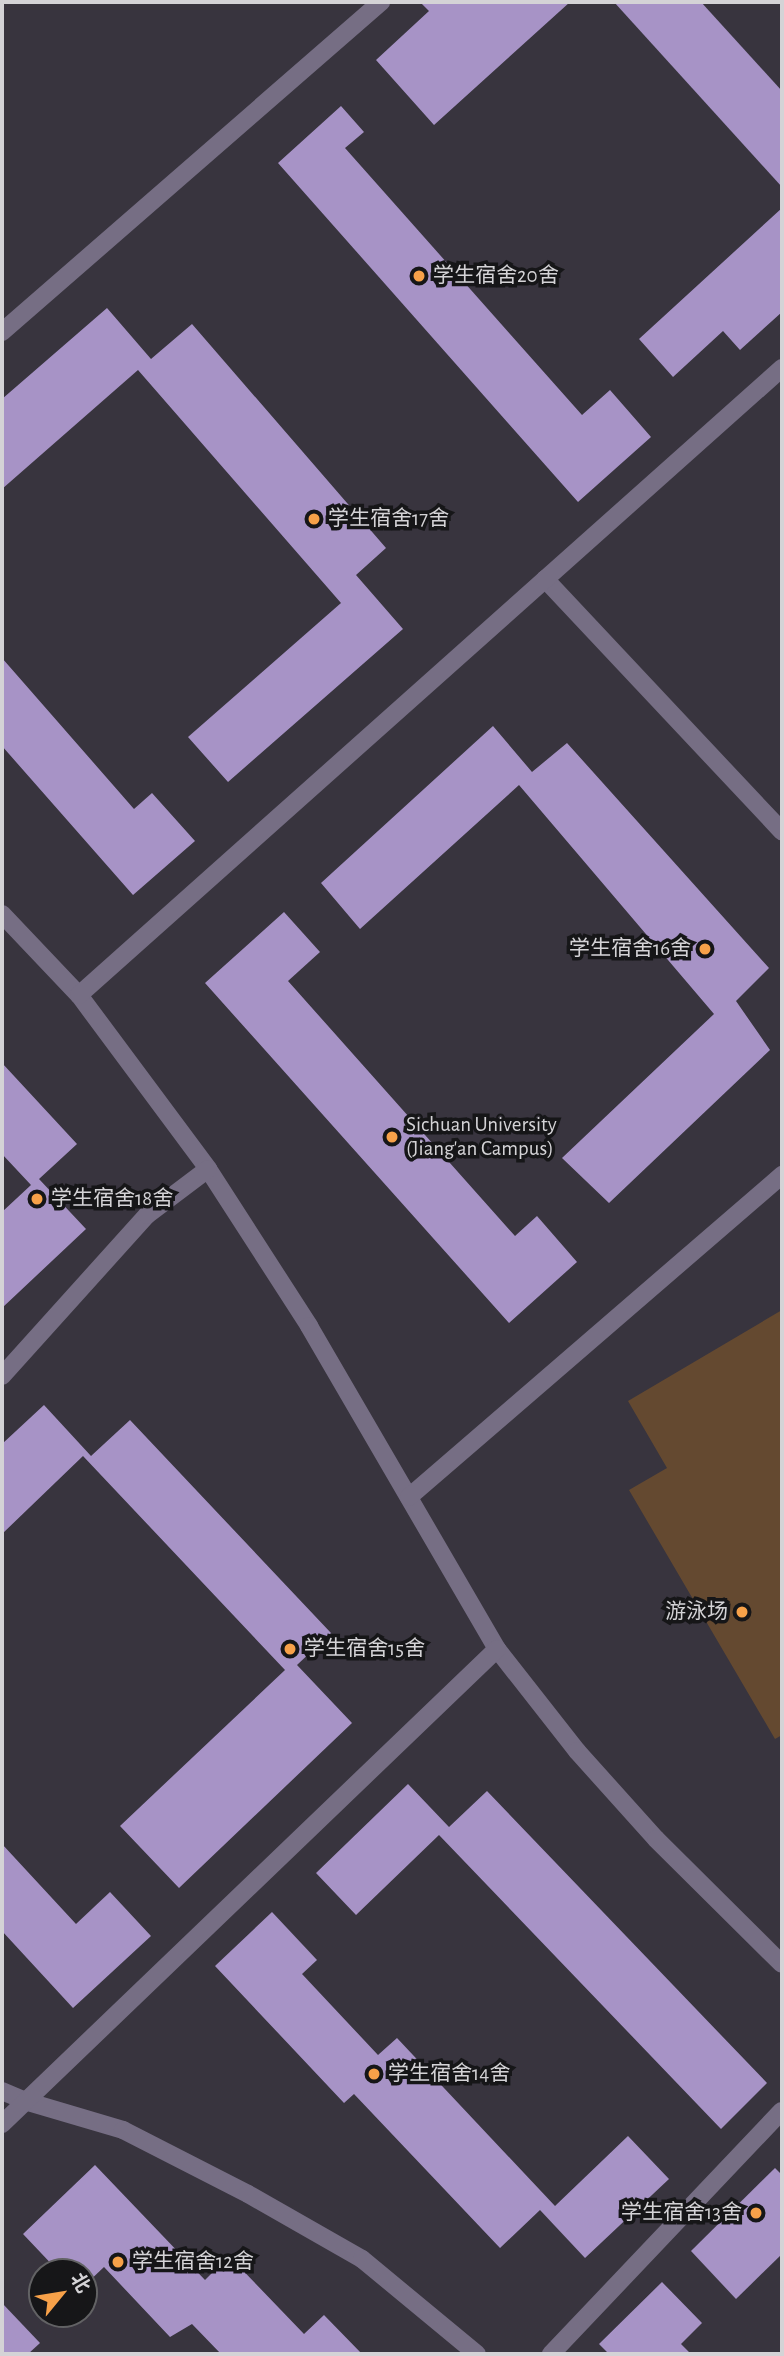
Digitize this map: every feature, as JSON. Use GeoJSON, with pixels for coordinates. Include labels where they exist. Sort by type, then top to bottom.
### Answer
{"type":"FeatureCollection","features":[{"type":"Feature","properties":{"kind":"street"},"geometry":{"type":"LineString","coordinates":[[2,332],[381,2]]}},
{"type":"Feature","properties":{"kind":"street"},"geometry":{"type":"LineString","coordinates":[[79,995],[782,368]]}},
{"type":"Feature","properties":{"kind":"street"},"geometry":{"type":"LineString","coordinates":[[545,579],[782,831]]}},
{"type":"Feature","properties":{"kind":"street"},"geometry":{"type":"LineString","coordinates":[[2,914],[79,995],[208,1169],[309,1326],[497,1649],[577,1751],[656,1839],[782,1964]]}},
{"type":"Feature","properties":{"kind":"street"},"geometry":{"type":"LineString","coordinates":[[2,1376],[147,1214],[208,1169]]}},
{"type":"Feature","properties":{"kind":"street"},"geometry":{"type":"LineString","coordinates":[[409,1497],[782,1175]]}},
{"type":"Feature","properties":{"kind":"street"},"geometry":{"type":"LineString","coordinates":[[2,2124],[497,1649]]}},
{"type":"Feature","properties":{"kind":"street"},"geometry":{"type":"LineString","coordinates":[[2,2091],[25,2102],[123,2130],[248,2194],[362,2259],[477,2354]]}},
{"type":"Feature","properties":{"kind":"street"},"geometry":{"type":"LineString","coordinates":[[551,2354],[782,2111]]}},
{"type":"Feature","properties":{"kind":"shaded area","name":"Sichuan University (Jiang'an Campus)"},"geometry":{"type":"Polygon","coordinates":[[[2,2],[782,2],[782,2354],[2,2354],[2,2]]]}},
{"type":"Feature","properties":{"kind":"shaded area","name":"游泳场"},"geometry":{"type":"Polygon","coordinates":[[[782,1310],[782,1735],[775,1739],[629,1490],[667,1468],[628,1401],[782,1310]]]}},
{"type":"Feature","properties":{"kind":"building"},"geometry":{"type":"Polygon","coordinates":[[[420,2],[570,2],[434,125],[376,60],[429,11],[420,2]]]}},
{"type":"Feature","properties":{"kind":"building"},"geometry":{"type":"Polygon","coordinates":[[[614,2],[701,2],[782,91],[782,187],[614,2]]]}},
{"type":"Feature","properties":{"kind":"building","name":"学生宿舍20舍"},"geometry":{"type":"Polygon","coordinates":[[[341,106],[364,132],[345,148],[582,415],[610,390],[651,437],[578,502],[278,163],[341,106]]]}},
{"type":"Feature","properties":{"kind":"building"},"geometry":{"type":"Polygon","coordinates":[[[782,208],[782,312],[740,350],[723,331],[673,377],[639,339],[782,208]]]}},
{"type":"Feature","properties":{"kind":"building","name":"学生宿舍17舍"},"geometry":{"type":"Polygon","coordinates":[[[107,308],[151,359],[192,324],[386,548],[356,575],[403,629],[228,782],[188,737],[341,603],[138,370],[2,489],[2,399],[107,308]]]}},
{"type":"Feature","properties":{"kind":"building"},"geometry":{"type":"Polygon","coordinates":[[[2,658],[134,809],[152,793],[195,841],[133,895],[2,746],[2,658]]]}},
{"type":"Feature","properties":{"kind":"building","name":"学生宿舍16舍"},"geometry":{"type":"Polygon","coordinates":[[[493,726],[532,772],[567,743],[769,968],[736,1001],[770,1050],[609,1203],[562,1158],[714,1014],[519,785],[360,929],[321,883],[493,726]]]}},
{"type":"Feature","properties":{"kind":"building"},"geometry":{"type":"Polygon","coordinates":[[[284,912],[320,952],[288,981],[515,1236],[537,1216],[577,1262],[509,1323],[205,983],[284,912]]]}},
{"type":"Feature","properties":{"kind":"building","name":"学生宿舍18舍"},"geometry":{"type":"Polygon","coordinates":[[[2,1063],[77,1144],[39,1179],[86,1229],[2,1308],[2,1212],[31,1185],[2,1154],[2,1063]]]}},
{"type":"Feature","properties":{"kind":"building","name":"学生宿舍15舍"},"geometry":{"type":"Polygon","coordinates":[[[44,1405],[91,1456],[130,1420],[331,1633],[297,1665],[352,1723],[179,1888],[120,1826],[285,1670],[83,1456],[2,1534],[2,1444],[44,1405]]]}},
{"type":"Feature","properties":{"kind":"building"},"geometry":{"type":"Polygon","coordinates":[[[408,1784],[449,1827],[487,1791],[767,2083],[721,2129],[439,1835],[356,1915],[316,1873],[408,1784]]]}},
{"type":"Feature","properties":{"kind":"building"},"geometry":{"type":"Polygon","coordinates":[[[2,1844],[76,1924],[110,1892],[151,1936],[73,2008],[2,1931],[2,1844]]]}},
{"type":"Feature","properties":{"kind":"building","name":"学生宿舍14舍"},"geometry":{"type":"Polygon","coordinates":[[[272,1912],[317,1960],[302,1974],[378,2055],[397,2038],[555,2206],[628,2136],[669,2179],[585,2258],[540,2210],[500,2248],[354,2094],[344,2103],[215,1966],[272,1912]]]}},
{"type":"Feature","properties":{"kind":"building","name":"学生宿舍12舍"},"geometry":{"type":"Polygon","coordinates":[[[95,2165],[205,2280],[229,2256],[304,2334],[324,2315],[362,2354],[221,2354],[192,2324],[170,2337],[104,2267],[98,2273],[98,2258],[46,2258],[23,2234],[95,2165]]]}},
{"type":"Feature","properties":{"kind":"building","name":"学生宿舍13舍"},"geometry":{"type":"Polygon","coordinates":[[[775,2168],[782,2175],[782,2254],[736,2299],[691,2251],[775,2168]]]}},
{"type":"Feature","properties":{"kind":"building","name":"学生宿舍13舍"},"geometry":{"type":"Polygon","coordinates":[[[662,2282],[702,2323],[681,2344],[691,2354],[609,2354],[599,2344],[662,2282]]]}},
{"type":"Feature","properties":{"kind":"building"},"geometry":{"type":"Polygon","coordinates":[[[2,2303],[40,2343],[28,2354],[2,2354],[2,2303]]]}},
{"type":"Feature","properties":{"kind":"place","name":"学生宿舍20舍"},"geometry":{"type":"Point","coordinates":[419,276]}},
{"type":"Feature","properties":{"kind":"place","name":"学生宿舍17舍"},"geometry":{"type":"Point","coordinates":[314,519]}},
{"type":"Feature","properties":{"kind":"place","name":"学生宿舍16舍"},"geometry":{"type":"Point","coordinates":[705,949]}},
{"type":"Feature","properties":{"kind":"place","name":"Sichuan University (Jiang'an Campus)"},"geometry":{"type":"Point","coordinates":[392,1137]}},
{"type":"Feature","properties":{"kind":"place","name":"学生宿舍18舍"},"geometry":{"type":"Point","coordinates":[37,1199]}},
{"type":"Feature","properties":{"kind":"place","name":"游泳场"},"geometry":{"type":"Point","coordinates":[742,1612]}},
{"type":"Feature","properties":{"kind":"place","name":"学生宿舍15舍"},"geometry":{"type":"Point","coordinates":[290,1649]}},
{"type":"Feature","properties":{"kind":"place","name":"学生宿舍14舍"},"geometry":{"type":"Point","coordinates":[374,2074]}},
{"type":"Feature","properties":{"kind":"place","name":"学生宿舍13舍"},"geometry":{"type":"Point","coordinates":[756,2213]}},
{"type":"Feature","properties":{"kind":"place","name":"学生宿舍12舍"},"geometry":{"type":"Point","coordinates":[118,2262]}}]}
